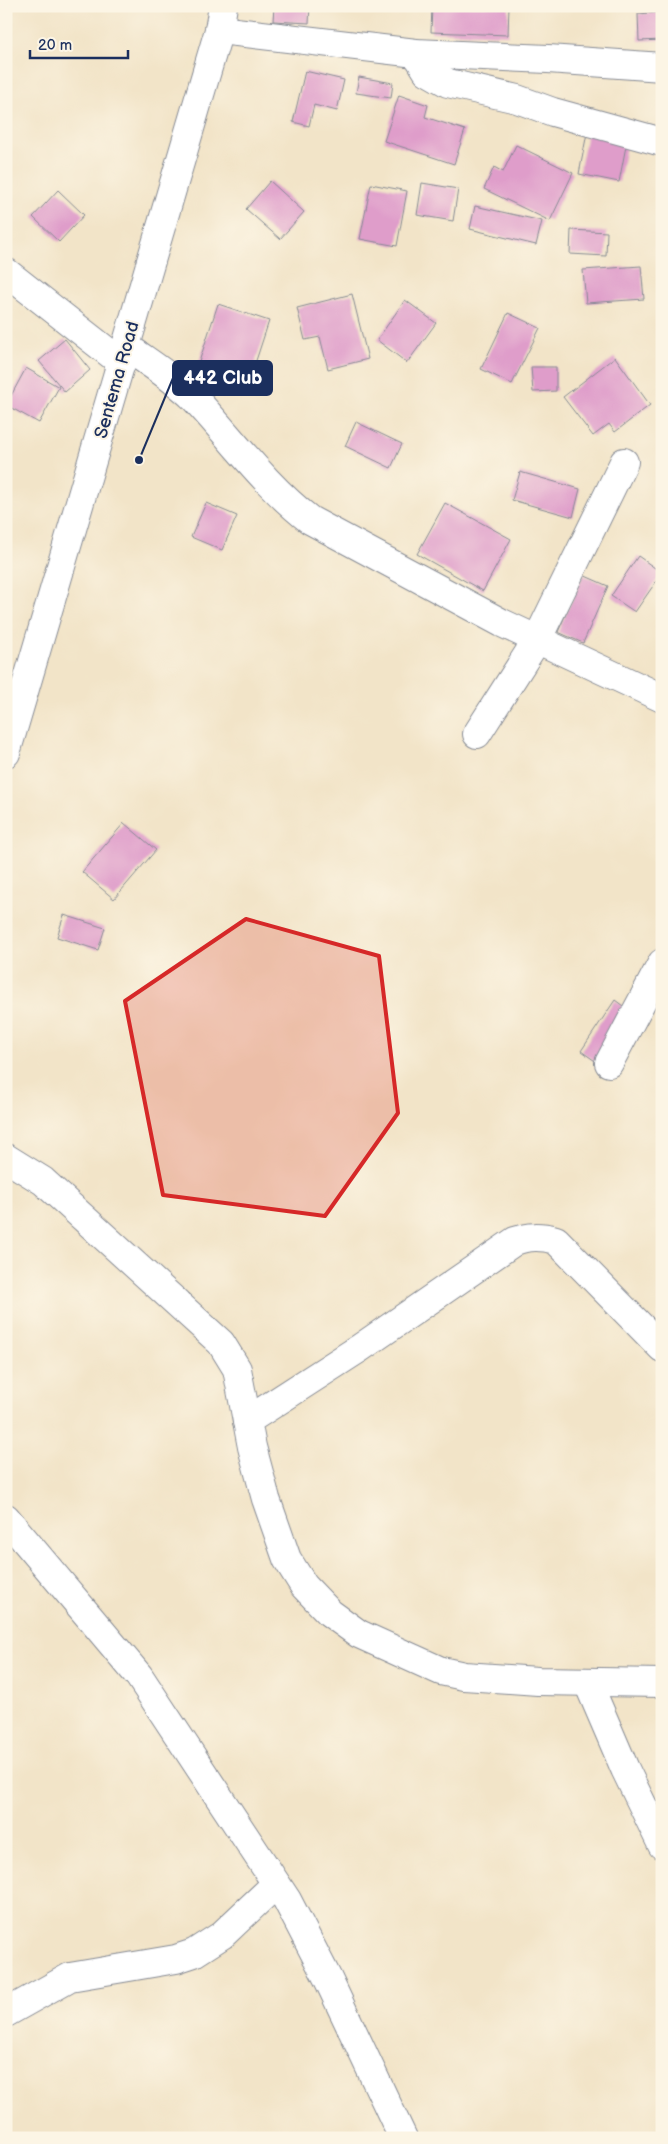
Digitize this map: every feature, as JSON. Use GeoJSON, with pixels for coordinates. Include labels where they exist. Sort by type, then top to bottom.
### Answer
{"type":"FeatureCollection","features":[{"type":"Feature","properties":{"kind":"street"},"geometry":{"type":"LineString","coordinates":[[221,18],[416,53],[548,58],[662,67]]}},
{"type":"Feature","properties":{"kind":"street","name":"Sentema Road"},"geometry":{"type":"LineString","coordinates":[[6,753],[125,355],[221,18]]}},
{"type":"Feature","properties":{"kind":"street"},"geometry":{"type":"LineString","coordinates":[[416,53],[427,71],[448,83],[517,99],[553,112],[662,142]]}},
{"type":"Feature","properties":{"kind":"street"},"geometry":{"type":"LineString","coordinates":[[6,272],[125,355],[192,397],[290,504],[310,520],[351,544],[537,640],[555,646],[662,698]]}},
{"type":"Feature","properties":{"kind":"street"},"geometry":{"type":"LineString","coordinates":[[478,734],[537,640],[624,462]]}},
{"type":"Feature","properties":{"kind":"street"},"geometry":{"type":"LineString","coordinates":[[609,1062],[662,963]]}},
{"type":"Feature","properties":{"kind":"street"},"geometry":{"type":"LineString","coordinates":[[6,1158],[43,1181],[221,1343],[237,1369],[247,1421],[266,1499],[286,1559],[304,1586],[330,1614],[359,1634],[441,1671],[464,1676],[588,1683],[662,1683]]}},
{"type":"Feature","properties":{"kind":"street"},"geometry":{"type":"LineString","coordinates":[[247,1421],[368,1342],[515,1241],[529,1237],[540,1236],[556,1240],[662,1348]]}},
{"type":"Feature","properties":{"kind":"street"},"geometry":{"type":"LineString","coordinates":[[6,1518],[143,1681],[276,1884],[328,1979],[403,2138]]}},
{"type":"Feature","properties":{"kind":"street"},"geometry":{"type":"LineString","coordinates":[[588,1683],[625,1769],[662,1845]]}},
{"type":"Feature","properties":{"kind":"street"},"geometry":{"type":"LineString","coordinates":[[6,2013],[59,1981],[81,1973],[176,1959],[194,1953],[222,1935],[276,1884]]}},
{"type":"Feature","properties":{"kind":"highlighted area"},"geometry":{"type":"Polygon","coordinates":[[[246,919],[379,956],[398,1113],[325,1216],[163,1195],[125,1001],[246,919]]]}},
{"type":"Feature","properties":{"kind":"building"},"geometry":{"type":"Polygon","coordinates":[[[274,6],[310,6],[309,23],[273,21],[274,6]]]}},
{"type":"Feature","properties":{"kind":"building"},"geometry":{"type":"Polygon","coordinates":[[[432,6],[509,6],[508,35],[431,32],[432,6]]]}},
{"type":"Feature","properties":{"kind":"building"},"geometry":{"type":"Polygon","coordinates":[[[662,12],[662,40],[639,41],[638,14],[662,12]]]}},
{"type":"Feature","properties":{"kind":"building"},"geometry":{"type":"Polygon","coordinates":[[[305,71],[344,80],[337,111],[314,105],[309,126],[293,122],[305,71]]]}},
{"type":"Feature","properties":{"kind":"building"},"geometry":{"type":"Polygon","coordinates":[[[359,77],[393,83],[391,98],[356,93],[359,77]]]}},
{"type":"Feature","properties":{"kind":"building"},"geometry":{"type":"Polygon","coordinates":[[[399,95],[428,105],[425,117],[465,130],[454,164],[384,141],[399,95]]]}},
{"type":"Feature","properties":{"kind":"building"},"geometry":{"type":"Polygon","coordinates":[[[587,133],[627,141],[619,182],[579,174],[587,133]]]}},
{"type":"Feature","properties":{"kind":"building"},"geometry":{"type":"Polygon","coordinates":[[[516,145],[573,173],[550,221],[484,189],[494,167],[503,172],[516,145]]]}},
{"type":"Feature","properties":{"kind":"building"},"geometry":{"type":"Polygon","coordinates":[[[270,181],[304,212],[280,239],[246,209],[270,181]]]}},
{"type":"Feature","properties":{"kind":"building"},"geometry":{"type":"Polygon","coordinates":[[[422,183],[458,189],[453,221],[417,215],[422,183]]]}},
{"type":"Feature","properties":{"kind":"building"},"geometry":{"type":"Polygon","coordinates":[[[371,184],[407,191],[397,246],[360,239],[371,184]]]}},
{"type":"Feature","properties":{"kind":"building"},"geometry":{"type":"Polygon","coordinates":[[[58,190],[84,215],[59,242],[33,217],[58,190]]]}},
{"type":"Feature","properties":{"kind":"building"},"geometry":{"type":"Polygon","coordinates":[[[475,206],[542,221],[536,245],[470,229],[475,206]]]}},
{"type":"Feature","properties":{"kind":"building"},"geometry":{"type":"Polygon","coordinates":[[[571,230],[607,232],[606,256],[570,254],[571,230]]]}},
{"type":"Feature","properties":{"kind":"building"},"geometry":{"type":"Polygon","coordinates":[[[641,266],[644,299],[586,303],[583,270],[641,266]]]}},
{"type":"Feature","properties":{"kind":"building"},"geometry":{"type":"Polygon","coordinates":[[[352,294],[368,359],[328,369],[320,337],[305,340],[297,308],[352,294]]]}},
{"type":"Feature","properties":{"kind":"building"},"geometry":{"type":"Polygon","coordinates":[[[405,300],[436,323],[407,363],[377,340],[405,300]]]}},
{"type":"Feature","properties":{"kind":"building"},"geometry":{"type":"Polygon","coordinates":[[[218,304],[269,321],[249,382],[198,365],[218,304]]]}},
{"type":"Feature","properties":{"kind":"building"},"geometry":{"type":"Polygon","coordinates":[[[508,313],[540,328],[512,384],[481,369],[508,313]]]}},
{"type":"Feature","properties":{"kind":"building"},"geometry":{"type":"Polygon","coordinates":[[[65,339],[90,370],[65,392],[39,361],[65,339]]]}},
{"type":"Feature","properties":{"kind":"building"},"geometry":{"type":"Polygon","coordinates":[[[615,357],[650,405],[615,432],[609,424],[593,436],[563,397],[615,357]]]}},
{"type":"Feature","properties":{"kind":"building"},"geometry":{"type":"Polygon","coordinates":[[[531,367],[556,367],[556,391],[533,392],[531,367]]]}},
{"type":"Feature","properties":{"kind":"building"},"geometry":{"type":"Polygon","coordinates":[[[26,368],[59,387],[39,423],[6,405],[26,368]]]}},
{"type":"Feature","properties":{"kind":"building"},"geometry":{"type":"Polygon","coordinates":[[[356,422],[402,444],[391,468],[345,446],[356,422]]]}},
{"type":"Feature","properties":{"kind":"building"},"geometry":{"type":"Polygon","coordinates":[[[520,472],[580,489],[573,517],[512,500],[520,472]]]}},
{"type":"Feature","properties":{"kind":"building"},"geometry":{"type":"Polygon","coordinates":[[[206,503],[237,516],[222,550],[191,537],[206,503]]]}},
{"type":"Feature","properties":{"kind":"building"},"geometry":{"type":"Polygon","coordinates":[[[445,503],[511,539],[483,591],[417,554],[445,503]]]}},
{"type":"Feature","properties":{"kind":"building"},"geometry":{"type":"Polygon","coordinates":[[[638,556],[662,573],[635,612],[611,596],[638,556]]]}},
{"type":"Feature","properties":{"kind":"building"},"geometry":{"type":"Polygon","coordinates":[[[583,575],[608,586],[583,643],[558,632],[583,575]]]}},
{"type":"Feature","properties":{"kind":"building"},"geometry":{"type":"Polygon","coordinates":[[[124,823],[156,850],[114,899],[82,872],[124,823]]]}},
{"type":"Feature","properties":{"kind":"building"},"geometry":{"type":"Polygon","coordinates":[[[64,915],[105,928],[98,950],[57,937],[64,915]]]}},
{"type":"Feature","properties":{"kind":"building"},"geometry":{"type":"Polygon","coordinates":[[[615,1000],[631,1012],[598,1063],[581,1051],[615,1000]]]}},
{"type":"Feature","properties":{"kind":"place","name":"442 Club"},"geometry":{"type":"Point","coordinates":[139,460]}}]}
